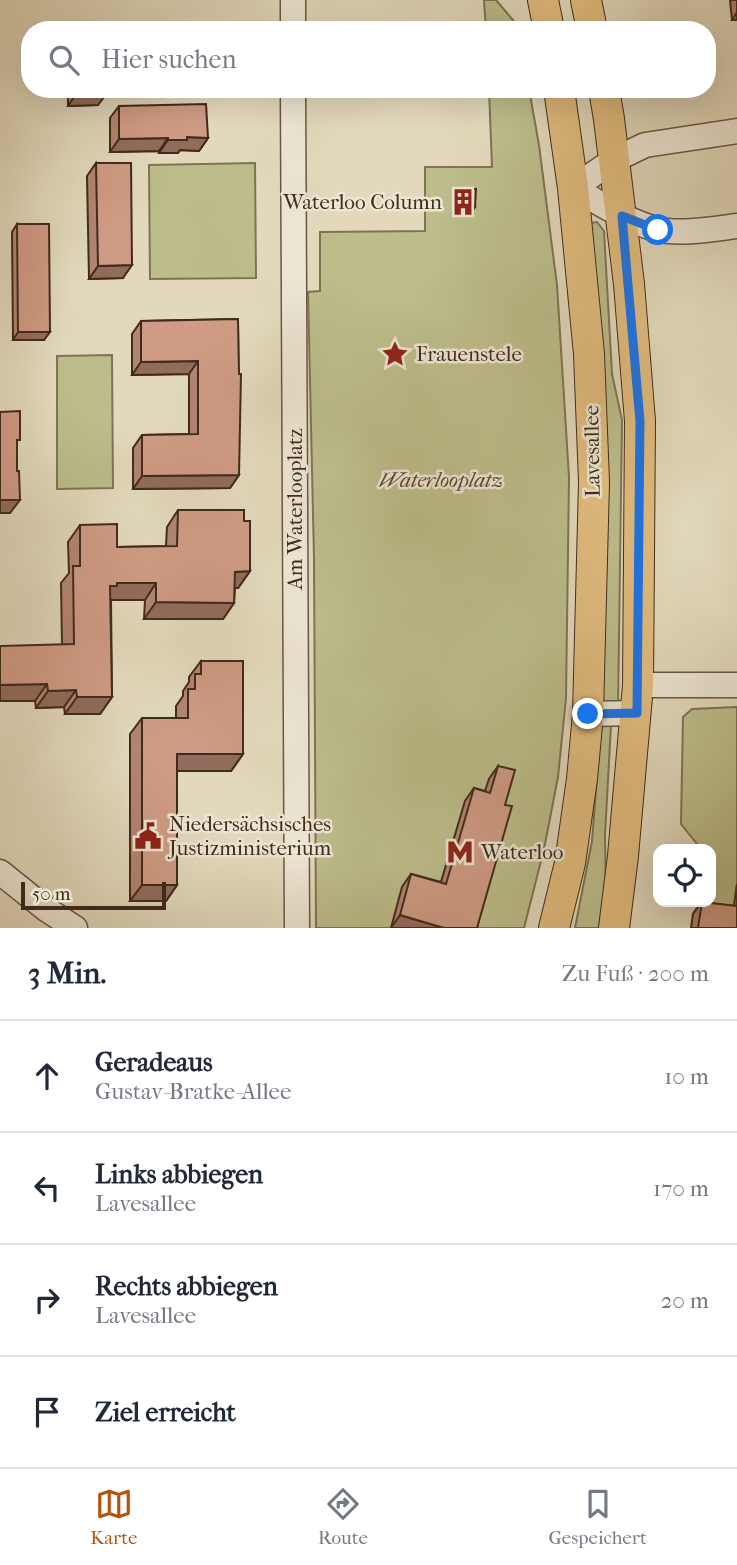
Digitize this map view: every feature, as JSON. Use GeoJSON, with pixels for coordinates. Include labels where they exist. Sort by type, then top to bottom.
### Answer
{"type":"FeatureCollection","features":[{"type":"Feature","properties":{"kind":"main road"},"geometry":{"type":"LineString","coordinates":[[543,0],[547,21]]}},
{"type":"Feature","properties":{"kind":"main road"},"geometry":{"type":"LineString","coordinates":[[586,0],[590,21]]}},
{"type":"Feature","properties":{"kind":"main road","name":"Lavesallee"},"geometry":{"type":"LineString","coordinates":[[554,928],[570,863],[588,714],[594,469],[589,354],[573,188],[560,98]]}},
{"type":"Feature","properties":{"kind":"main road"},"geometry":{"type":"LineString","coordinates":[[605,98],[622,216],[640,421],[637,699],[614,928]]}},
{"type":"Feature","properties":{"kind":"street"},"geometry":{"type":"LineString","coordinates":[[293,0],[293,21]]}},
{"type":"Feature","properties":{"kind":"street","name":"Am Waterlooplatz"},"geometry":{"type":"LineString","coordinates":[[293,98],[297,928]]}},
{"type":"Feature","properties":{"kind":"street"},"geometry":{"type":"LineString","coordinates":[[737,131],[645,145],[614,160],[573,188],[622,216],[658,230],[737,226]]}},
{"type":"Feature","properties":{"kind":"street"},"geometry":{"type":"LineString","coordinates":[[588,714],[637,699],[737,685]]}},
{"type":"Feature","properties":{"kind":"street"},"geometry":{"type":"LineString","coordinates":[[0,872],[46,909],[75,928]]}},
{"type":"Feature","properties":{"kind":"green space"},"geometry":{"type":"Polygon","coordinates":[[[484,0],[496,0],[514,21],[485,21],[484,0]]]}},
{"type":"Feature","properties":{"kind":"green space","name":"Waterlooplatz"},"geometry":{"type":"Polygon","coordinates":[[[489,98],[531,98],[557,285],[569,477],[566,698],[558,777],[544,849],[524,928],[316,928],[314,558],[308,292],[320,291],[320,232],[425,231],[425,167],[492,167],[489,98]]]}},
{"type":"Feature","properties":{"kind":"green space"},"geometry":{"type":"Polygon","coordinates":[[[255,163],[256,278],[150,279],[149,165],[255,163]]]}},
{"type":"Feature","properties":{"kind":"green space"},"geometry":{"type":"Polygon","coordinates":[[[597,222],[604,231],[612,374],[622,420],[618,710],[600,710],[590,223],[597,222]]]}},
{"type":"Feature","properties":{"kind":"green space"},"geometry":{"type":"Polygon","coordinates":[[[112,355],[113,488],[57,489],[57,356],[112,355]]]}},
{"type":"Feature","properties":{"kind":"green space"},"geometry":{"type":"Polygon","coordinates":[[[737,707],[737,884],[732,919],[693,914],[697,907],[716,907],[716,844],[697,844],[681,824],[683,717],[692,709],[737,707]]]}},
{"type":"Feature","properties":{"kind":"green space"},"geometry":{"type":"Polygon","coordinates":[[[611,725],[605,835],[606,900],[599,928],[575,928],[592,841],[601,726],[611,725]]]}},
{"type":"Feature","properties":{"kind":"building"},"geometry":{"type":"Polygon","coordinates":[[[206,104],[208,138],[119,139],[119,106],[206,104]]]}},
{"type":"Feature","properties":{"kind":"building"},"geometry":{"type":"Polygon","coordinates":[[[96,163],[131,163],[132,265],[98,266],[96,163]]]}},
{"type":"Feature","properties":{"kind":"building","name":"Waterloo Column"},"geometry":{"type":"Polygon","coordinates":[[[456,188],[476,189],[475,207],[456,207],[456,188]]]}},
{"type":"Feature","properties":{"kind":"building"},"geometry":{"type":"Polygon","coordinates":[[[17,224],[49,224],[50,332],[18,332],[17,224]]]}},
{"type":"Feature","properties":{"kind":"building"},"geometry":{"type":"Polygon","coordinates":[[[238,319],[241,374],[239,475],[142,476],[142,435],[198,434],[198,361],[141,362],[141,321],[238,319]]]}},
{"type":"Feature","properties":{"kind":"building"},"geometry":{"type":"Polygon","coordinates":[[[20,411],[17,471],[20,500],[0,500],[0,412],[20,411]]]}},
{"type":"Feature","properties":{"kind":"building"},"geometry":{"type":"Polygon","coordinates":[[[178,510],[244,510],[244,521],[250,521],[250,571],[235,572],[234,603],[156,602],[156,583],[117,583],[117,586],[110,586],[112,697],[77,697],[76,690],[48,691],[47,684],[0,685],[0,646],[74,644],[73,566],[80,566],[80,525],[117,524],[117,547],[177,546],[178,510]]]}},
{"type":"Feature","properties":{"kind":"building","name":"Niedersächsisches Justizministerium"},"geometry":{"type":"Polygon","coordinates":[[[201,661],[243,661],[243,754],[177,754],[177,885],[142,885],[142,718],[188,718],[188,689],[195,689],[195,674],[201,674],[201,661]]]}},
{"type":"Feature","properties":{"kind":"building"},"geometry":{"type":"Polygon","coordinates":[[[498,766],[515,770],[505,805],[512,806],[477,928],[444,928],[400,915],[411,874],[446,884],[474,788],[490,793],[498,766]]]}},
{"type":"Feature","properties":{"kind":"building"},"geometry":{"type":"Polygon","coordinates":[[[716,904],[737,906],[737,928],[698,928],[701,907],[716,907],[716,904]]]}},
{"type":"Feature","properties":{"kind":"place","name":"Waterloo Column"},"geometry":{"type":"Point","coordinates":[463,202]}},
{"type":"Feature","properties":{"kind":"place","name":"Frauenstele"},"geometry":{"type":"Point","coordinates":[395,354]}},
{"type":"Feature","properties":{"kind":"place","name":"Niedersächsisches Justizministerium"},"geometry":{"type":"Point","coordinates":[148,836]}},
{"type":"Feature","properties":{"kind":"place","name":"Waterloo"},"geometry":{"type":"Point","coordinates":[460,852]}},
{"type":"Feature","properties":{"kind":"route"},"geometry":{"type":"LineString","coordinates":[[588,714],[637,713],[640,421],[622,216],[658,230]]}}]}
